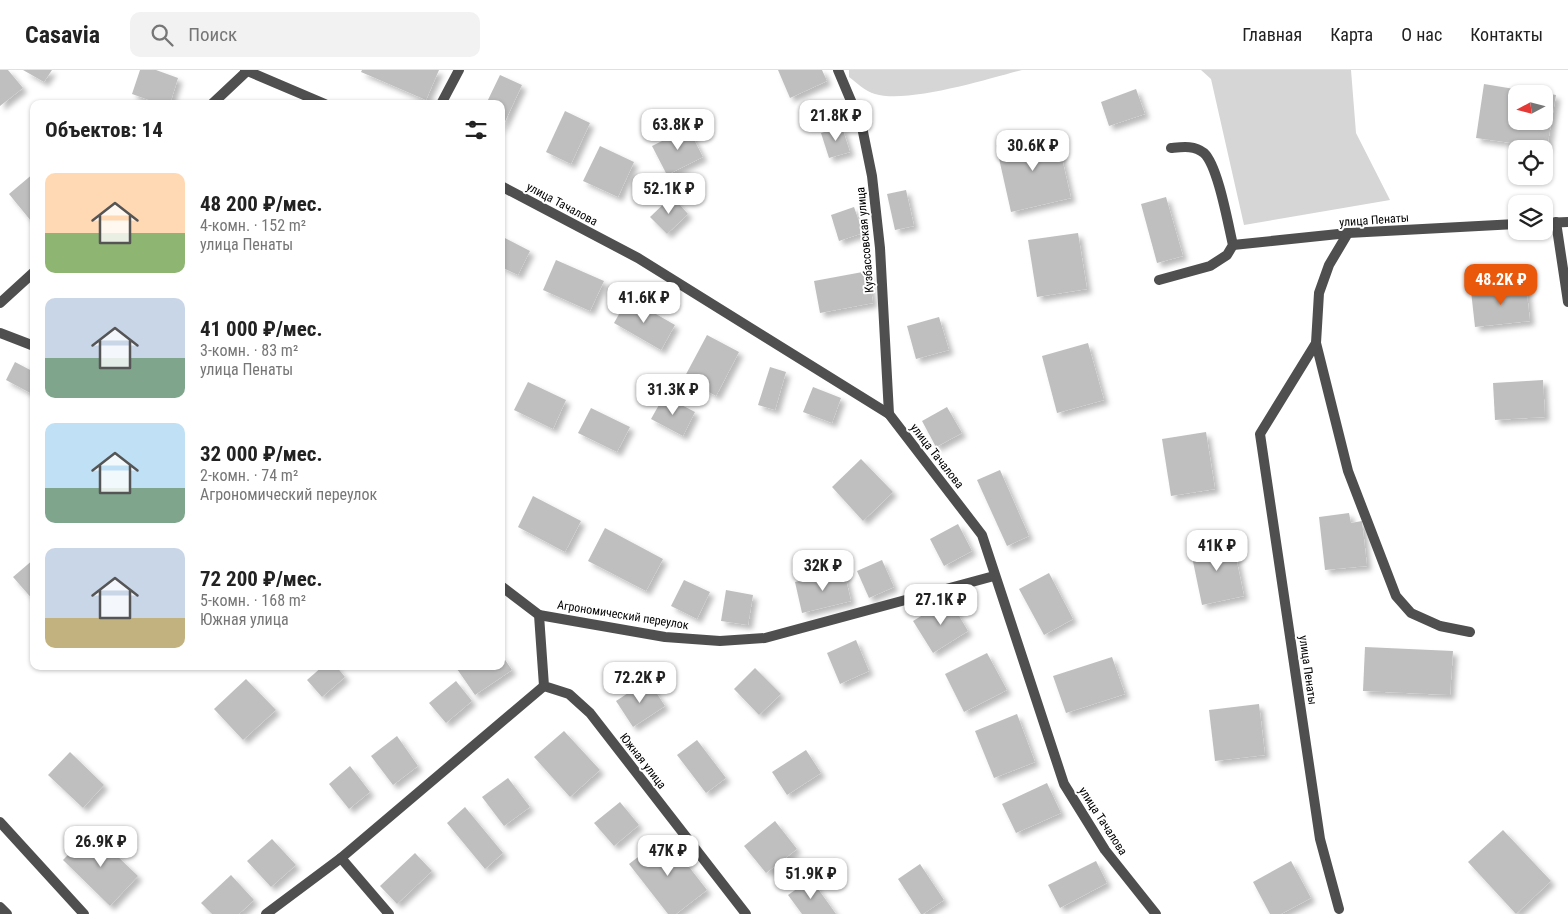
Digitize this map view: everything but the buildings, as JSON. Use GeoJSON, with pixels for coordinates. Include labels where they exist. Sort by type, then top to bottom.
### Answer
{"type":"FeatureCollection","features":[{"type":"Feature","properties":{"kind":"street"},"geometry":{"type":"LineString","coordinates":[[216,100],[246,70],[316,100]]}},
{"type":"Feature","properties":{"kind":"street"},"geometry":{"type":"LineString","coordinates":[[443,100],[459,70]]}},
{"type":"Feature","properties":{"kind":"street","name":"Кузбассовская улица"},"geometry":{"type":"LineString","coordinates":[[838,70],[862,126],[872,176],[880,248],[889,414]]}},
{"type":"Feature","properties":{"kind":"street"},"geometry":{"type":"LineString","coordinates":[[1159,280],[1210,266],[1228,255],[1233,245],[1212,164],[1203,152],[1188,146],[1171,148]]}},
{"type":"Feature","properties":{"kind":"street","name":"улица Тачалова"},"geometry":{"type":"LineString","coordinates":[[505,188],[638,258],[889,414],[982,535],[1064,784],[1105,850],[1156,914]]}},
{"type":"Feature","properties":{"kind":"street"},"geometry":{"type":"LineString","coordinates":[[1553,222],[1568,222]]}},
{"type":"Feature","properties":{"kind":"street"},"geometry":{"type":"LineString","coordinates":[[1556,222],[1568,302]]}},
{"type":"Feature","properties":{"kind":"street","name":"улица Пенаты"},"geometry":{"type":"LineString","coordinates":[[1233,245],[1348,233],[1508,224]]}},
{"type":"Feature","properties":{"kind":"street"},"geometry":{"type":"LineString","coordinates":[[1348,233],[1329,265],[1319,293],[1316,343],[1348,471],[1396,596],[1411,613],[1440,626],[1470,632]]}},
{"type":"Feature","properties":{"kind":"street"},"geometry":{"type":"LineString","coordinates":[[0,303],[30,276]]}},
{"type":"Feature","properties":{"kind":"street"},"geometry":{"type":"LineString","coordinates":[[0,333],[30,344]]}},
{"type":"Feature","properties":{"kind":"street","name":"улица Пенаты"},"geometry":{"type":"LineString","coordinates":[[1316,343],[1260,434],[1320,839],[1339,909]]}},
{"type":"Feature","properties":{"kind":"street","name":"Агрономический переулок"},"geometry":{"type":"LineString","coordinates":[[539,615],[665,637],[720,641],[766,638],[994,576]]}},
{"type":"Feature","properties":{"kind":"street"},"geometry":{"type":"LineString","coordinates":[[266,914],[341,858],[544,686],[539,615],[505,589]]}},
{"type":"Feature","properties":{"kind":"street","name":"Южная улица"},"geometry":{"type":"LineString","coordinates":[[544,686],[569,694],[590,713],[746,914]]}},
{"type":"Feature","properties":{"kind":"street"},"geometry":{"type":"LineString","coordinates":[[0,822],[84,914]]}},
{"type":"Feature","properties":{"kind":"street"},"geometry":{"type":"LineString","coordinates":[[341,858],[389,914]]}},
{"type":"Feature","properties":{"kind":"street"},"geometry":{"type":"LineString","coordinates":[[0,907],[7,914]]}},
{"type":"Feature","properties":{"kind":"shaded area"},"geometry":{"type":"Polygon","coordinates":[[[849,70],[1022,70],[948,89],[907,96],[889,96],[871,93],[864,89],[849,77],[849,70]]]}},
{"type":"Feature","properties":{"kind":"shaded area"},"geometry":{"type":"Polygon","coordinates":[[[1201,70],[1351,70],[1356,133],[1390,200],[1244,225],[1211,79],[1201,70]]]}}]}
